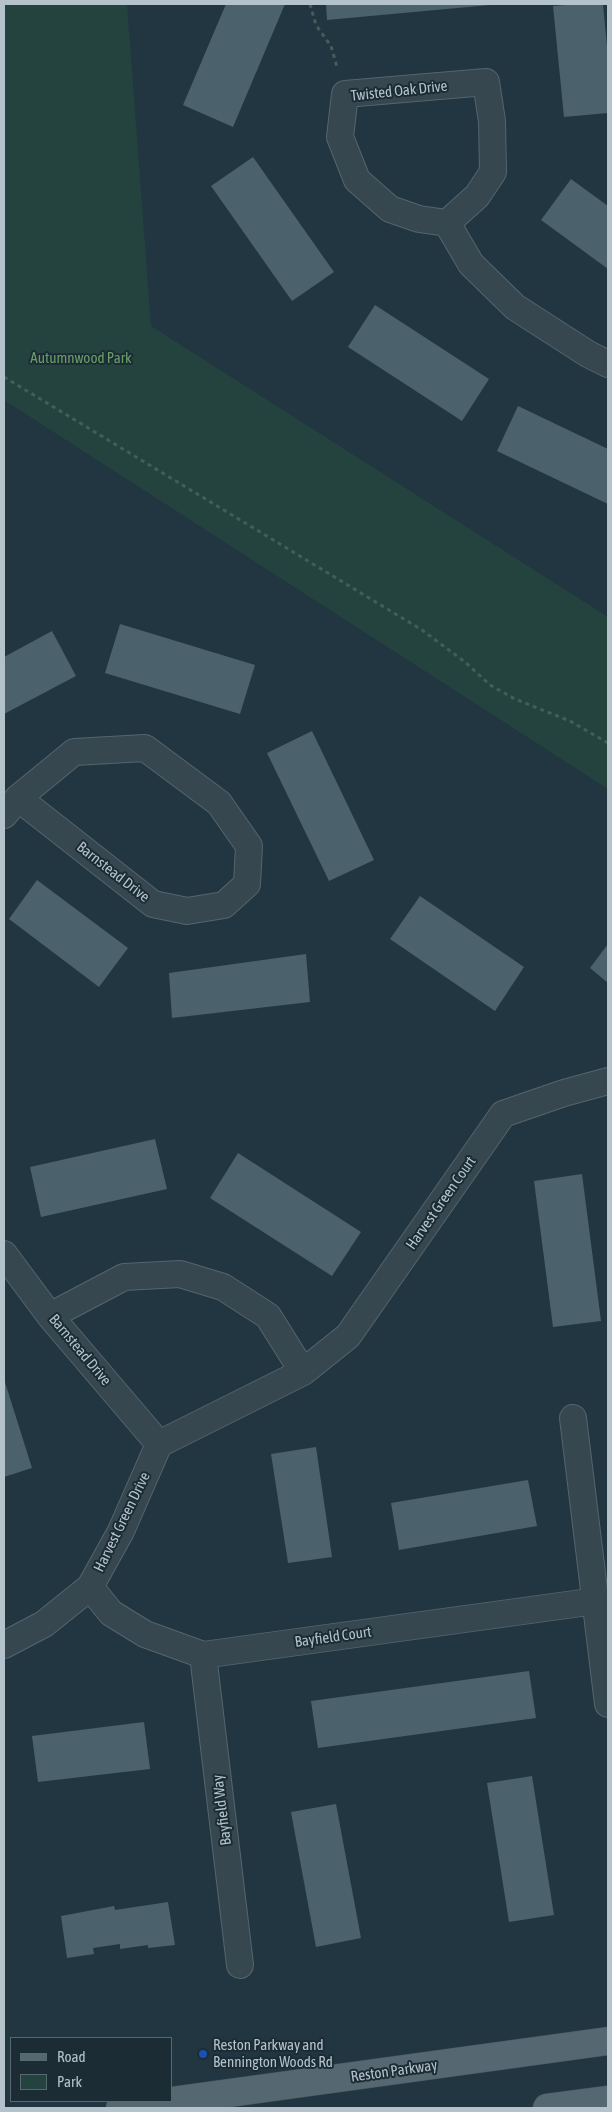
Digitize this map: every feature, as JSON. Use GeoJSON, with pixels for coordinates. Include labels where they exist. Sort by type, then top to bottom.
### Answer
{"type":"FeatureCollection","features":[{"type":"Feature","properties":{"kind":"main road","name":"Reston Parkway"},"geometry":{"type":"LineString","coordinates":[[172,2101],[608,2041]]}},
{"type":"Feature","properties":{"kind":"main road"},"geometry":{"type":"LineString","coordinates":[[547,2108],[608,2100]]}},
{"type":"Feature","properties":{"kind":"main road","name":"Reston Parkway"},"geometry":{"type":"LineString","coordinates":[[120,2108],[164,2102]]}},
{"type":"Feature","properties":{"kind":"street","name":"Twisted Oak Drive"},"geometry":{"type":"LineString","coordinates":[[486,82],[492,121],[493,172],[477,196],[447,222],[419,219],[390,209],[357,180],[340,137],[345,94],[486,82]]}},
{"type":"Feature","properties":{"kind":"street"},"geometry":{"type":"LineString","coordinates":[[447,222],[471,264],[515,307],[588,354],[608,364]]}},
{"type":"Feature","properties":{"kind":"street","name":"Barnstead Drive"},"geometry":{"type":"LineString","coordinates":[[144,748],[219,803],[249,846],[247,884],[224,905],[187,912],[153,904],[11,806],[74,752],[144,748]]}},
{"type":"Feature","properties":{"kind":"street","name":"Harvest Green Court"},"geometry":{"type":"LineString","coordinates":[[159,1444],[303,1372],[348,1336],[503,1114],[564,1092],[608,1081]]}},
{"type":"Feature","properties":{"kind":"street","name":"Barnstead Drive"},"geometry":{"type":"LineString","coordinates":[[4,1254],[50,1316],[159,1444]]}},
{"type":"Feature","properties":{"kind":"street"},"geometry":{"type":"LineString","coordinates":[[50,1316],[124,1277],[180,1274],[223,1287],[268,1316],[303,1372]]}},
{"type":"Feature","properties":{"kind":"street"},"geometry":{"type":"LineString","coordinates":[[573,1418],[608,1704]]}},
{"type":"Feature","properties":{"kind":"street","name":"Harvest Green Drive"},"geometry":{"type":"LineString","coordinates":[[4,1644],[44,1624],[90,1587],[121,1531],[159,1444]]}},
{"type":"Feature","properties":{"kind":"street","name":"Bayfield Court"},"geometry":{"type":"LineString","coordinates":[[90,1587],[111,1613],[145,1634],[203,1655],[596,1600]]}},
{"type":"Feature","properties":{"kind":"street","name":"Bayfield Way"},"geometry":{"type":"LineString","coordinates":[[203,1655],[240,1964]]}},
{"type":"Feature","properties":{"kind":"path"},"geometry":{"type":"LineString","coordinates":[[310,4],[316,25],[331,46],[345,94]]}},
{"type":"Feature","properties":{"kind":"path"},"geometry":{"type":"LineString","coordinates":[[4,377],[422,630],[465,662],[490,685],[515,699],[570,720],[608,743]]}},
{"type":"Feature","properties":{"kind":"green space","name":"Autumnwood Park"},"geometry":{"type":"Polygon","coordinates":[[[4,4],[127,4],[151,326],[608,617],[608,789],[4,400],[4,4]]]}},
{"type":"Feature","properties":{"kind":"building"},"geometry":{"type":"Polygon","coordinates":[[[226,4],[285,4],[233,127],[183,105],[226,4]]]}},
{"type":"Feature","properties":{"kind":"building"},"geometry":{"type":"Polygon","coordinates":[[[326,4],[490,4],[490,5],[327,20],[326,4]]]}},
{"type":"Feature","properties":{"kind":"building"},"geometry":{"type":"Polygon","coordinates":[[[603,4],[608,57],[608,113],[564,117],[553,6],[603,4]]]}},
{"type":"Feature","properties":{"kind":"building"},"geometry":{"type":"Polygon","coordinates":[[[253,157],[334,272],[292,301],[211,186],[253,157]]]}},
{"type":"Feature","properties":{"kind":"building"},"geometry":{"type":"Polygon","coordinates":[[[571,179],[608,206],[608,269],[541,220],[571,179]]]}},
{"type":"Feature","properties":{"kind":"building"},"geometry":{"type":"Polygon","coordinates":[[[375,305],[489,379],[462,421],[348,347],[375,305]]]}},
{"type":"Feature","properties":{"kind":"building"},"geometry":{"type":"Polygon","coordinates":[[[518,406],[608,449],[608,504],[497,451],[518,406]]]}},
{"type":"Feature","properties":{"kind":"building"},"geometry":{"type":"Polygon","coordinates":[[[120,624],[255,665],[240,714],[105,673],[120,624]]]}},
{"type":"Feature","properties":{"kind":"building"},"geometry":{"type":"Polygon","coordinates":[[[52,631],[76,676],[4,714],[4,657],[52,631]]]}},
{"type":"Feature","properties":{"kind":"building"},"geometry":{"type":"Polygon","coordinates":[[[312,731],[374,860],[329,881],[267,753],[312,731]]]}},
{"type":"Feature","properties":{"kind":"building"},"geometry":{"type":"Polygon","coordinates":[[[37,880],[128,948],[99,987],[9,919],[37,880]]]}},
{"type":"Feature","properties":{"kind":"building"},"geometry":{"type":"Polygon","coordinates":[[[420,896],[524,967],[495,1011],[390,939],[420,896]]]}},
{"type":"Feature","properties":{"kind":"building"},"geometry":{"type":"Polygon","coordinates":[[[608,944],[608,983],[590,968],[608,944]]]}},
{"type":"Feature","properties":{"kind":"building"},"geometry":{"type":"Polygon","coordinates":[[[306,954],[310,1002],[172,1018],[169,973],[306,954]]]}},
{"type":"Feature","properties":{"kind":"building"},"geometry":{"type":"Polygon","coordinates":[[[155,1139],[167,1189],[41,1217],[30,1167],[155,1139]]]}},
{"type":"Feature","properties":{"kind":"building"},"geometry":{"type":"Polygon","coordinates":[[[238,1153],[361,1232],[332,1276],[210,1198],[238,1153]]]}},
{"type":"Feature","properties":{"kind":"building"},"geometry":{"type":"Polygon","coordinates":[[[582,1174],[601,1321],[553,1327],[534,1181],[582,1174]]]}},
{"type":"Feature","properties":{"kind":"building"},"geometry":{"type":"Polygon","coordinates":[[[4,1379],[32,1468],[4,1477],[4,1379]]]}},
{"type":"Feature","properties":{"kind":"building"},"geometry":{"type":"Polygon","coordinates":[[[316,1447],[332,1557],[288,1563],[271,1454],[316,1447]]]}},
{"type":"Feature","properties":{"kind":"building"},"geometry":{"type":"Polygon","coordinates":[[[528,1480],[537,1526],[399,1550],[391,1503],[528,1480]]]}},
{"type":"Feature","properties":{"kind":"building"},"geometry":{"type":"Polygon","coordinates":[[[529,1671],[536,1718],[318,1748],[311,1701],[529,1671]]]}},
{"type":"Feature","properties":{"kind":"building"},"geometry":{"type":"Polygon","coordinates":[[[144,1722],[150,1769],[38,1782],[32,1736],[144,1722]]]}},
{"type":"Feature","properties":{"kind":"building"},"geometry":{"type":"Polygon","coordinates":[[[532,1776],[554,1915],[509,1922],[487,1783],[532,1776]]]}},
{"type":"Feature","properties":{"kind":"building"},"geometry":{"type":"Polygon","coordinates":[[[336,1804],[361,1938],[316,1947],[291,1812],[336,1804]]]}},
{"type":"Feature","properties":{"kind":"building"},"geometry":{"type":"Polygon","coordinates":[[[168,1902],[175,1945],[148,1948],[148,1945],[120,1949],[120,1944],[93,1948],[94,1954],[67,1958],[61,1916],[114,1906],[115,1910],[168,1902]]]}},
{"type":"Feature","properties":{"kind":"place","name":"Reston Parkway and Bennington Woods Rd"},"geometry":{"type":"Point","coordinates":[203,2054]}}]}
